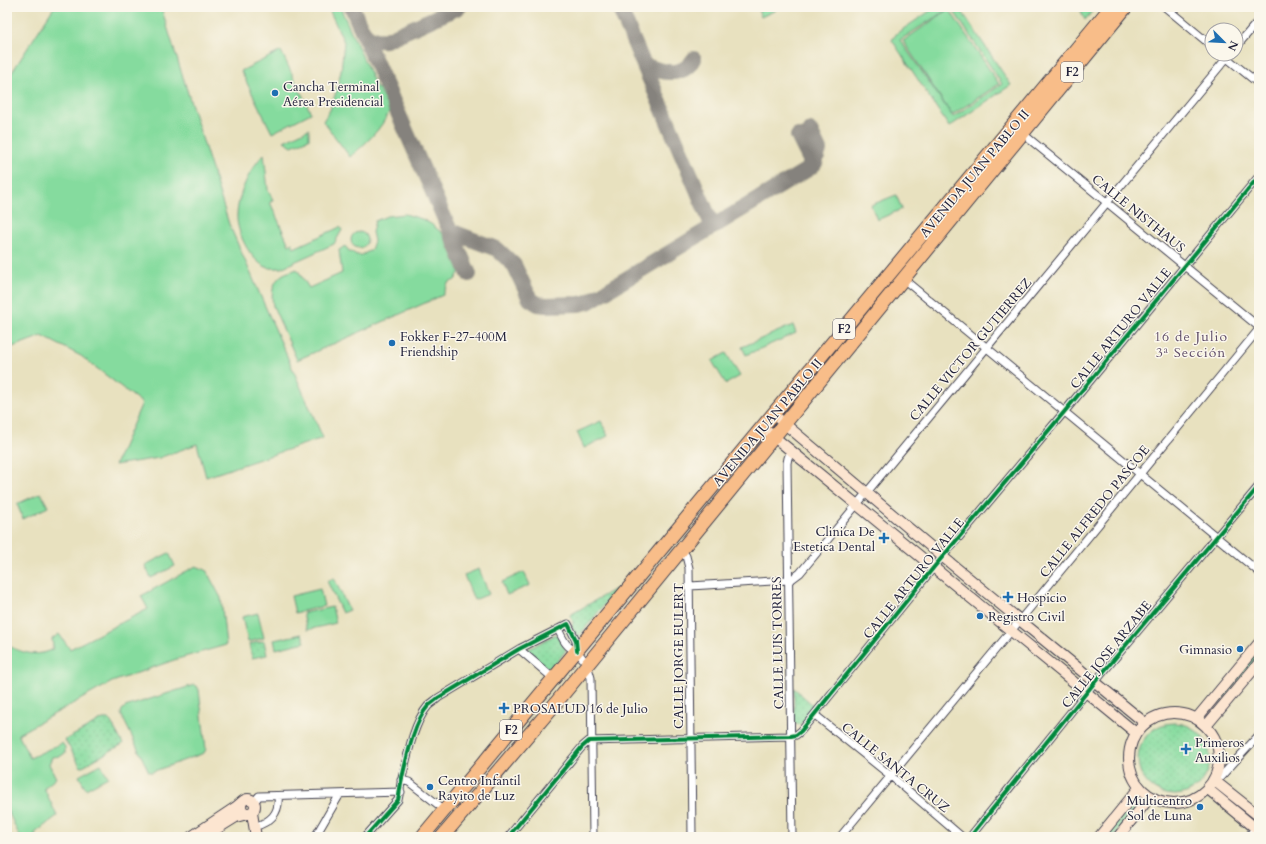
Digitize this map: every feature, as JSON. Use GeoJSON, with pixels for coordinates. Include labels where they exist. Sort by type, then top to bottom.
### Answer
{"type":"FeatureCollection","features":[{"type":"Feature","properties":{"kind":"highway","name":"AVENIDA JUAN PABLO II"},"geometry":{"type":"LineString","coordinates":[[422,837],[1111,7]]}},
{"type":"Feature","properties":{"kind":"highway","name":"AVENIDA JUAN PABLO II"},"geometry":{"type":"LineString","coordinates":[[442,837],[555,704],[902,278],[1126,7]]}},
{"type":"Feature","properties":{"kind":"main road"},"geometry":{"type":"LineString","coordinates":[[773,414],[943,557],[1145,723]]}},
{"type":"Feature","properties":{"kind":"main road"},"geometry":{"type":"LineString","coordinates":[[762,427],[1136,733]]}},
{"type":"Feature","properties":{"kind":"main road"},"geometry":{"type":"LineString","coordinates":[[1197,718],[1259,643]]}},
{"type":"Feature","properties":{"kind":"main road"},"geometry":{"type":"LineString","coordinates":[[1206,726],[1259,663]]}},
{"type":"Feature","properties":{"kind":"main road"},"geometry":{"type":"LineString","coordinates":[[1167,713],[1182,713],[1197,718],[1206,726],[1215,738],[1218,748],[1220,759],[1215,781],[1208,789],[1194,799],[1183,803],[1172,804],[1161,802],[1150,797],[1139,788],[1132,776],[1129,765],[1131,743],[1136,733],[1145,723],[1157,716],[1167,713]]}},
{"type":"Feature","properties":{"kind":"main road"},"geometry":{"type":"LineString","coordinates":[[1215,781],[1259,816]]}},
{"type":"Feature","properties":{"kind":"main road"},"geometry":{"type":"LineString","coordinates":[[1099,837],[1139,788]]}},
{"type":"Feature","properties":{"kind":"main road"},"geometry":{"type":"LineString","coordinates":[[1208,789],[1258,828]]}},
{"type":"Feature","properties":{"kind":"main road"},"geometry":{"type":"LineString","coordinates":[[1118,837],[1150,797]]}},
{"type":"Feature","properties":{"kind":"main road"},"geometry":{"type":"LineString","coordinates":[[191,837],[243,801],[250,799],[254,802],[255,809],[249,813],[236,817],[204,837]]}},
{"type":"Feature","properties":{"kind":"main road"},"geometry":{"type":"LineString","coordinates":[[243,801],[240,808],[243,812],[249,813]]}},
{"type":"Feature","properties":{"kind":"main road"},"geometry":{"type":"LineString","coordinates":[[249,813],[255,832]]}},
{"type":"Feature","properties":{"kind":"street"},"geometry":{"type":"LineString","coordinates":[[1165,7],[1204,39]]}},
{"type":"Feature","properties":{"kind":"street"},"geometry":{"type":"LineString","coordinates":[[1244,38],[1259,20]]}},
{"type":"Feature","properties":{"kind":"street","name":"CALLE VICTOR GUTIERREZ"},"geometry":{"type":"LineString","coordinates":[[788,580],[796,576],[806,567],[988,348],[1221,62]]}},
{"type":"Feature","properties":{"kind":"street"},"geometry":{"type":"LineString","coordinates":[[1235,62],[1259,84]]}},
{"type":"Feature","properties":{"kind":"street","name":"CALLE NISTHAUS"},"geometry":{"type":"LineString","coordinates":[[1022,132],[1259,328]]}},
{"type":"Feature","properties":{"kind":"street","name":"CALLE ARTURO VALLE"},"geometry":{"type":"LineString","coordinates":[[791,736],[796,735],[801,731],[815,715],[934,567],[1259,176]]}},
{"type":"Feature","properties":{"kind":"street"},"geometry":{"type":"LineString","coordinates":[[902,278],[1259,572]]}},
{"type":"Feature","properties":{"kind":"street","name":"CALLE ALFREDO PASCOE"},"geometry":{"type":"LineString","coordinates":[[840,837],[1259,328]]}},
{"type":"Feature","properties":{"kind":"street","name":"CALLE LUIS TORRES"},"geometry":{"type":"LineString","coordinates":[[791,450],[787,463],[792,837]]}},
{"type":"Feature","properties":{"kind":"street","name":"CALLE JOSE ARZABE"},"geometry":{"type":"LineString","coordinates":[[970,837],[1095,682],[1259,486]]}},
{"type":"Feature","properties":{"kind":"street","name":"CALLE JORGE EULERT"},"geometry":{"type":"LineString","coordinates":[[681,549],[688,561],[690,586],[690,738],[692,837]]}},
{"type":"Feature","properties":{"kind":"street"},"geometry":{"type":"LineString","coordinates":[[690,586],[788,580]]}},
{"type":"Feature","properties":{"kind":"street"},"geometry":{"type":"LineString","coordinates":[[365,837],[398,800],[401,780],[415,729],[428,706],[438,698],[519,649],[568,624],[576,640],[577,650],[587,664],[591,678],[593,837]]}},
{"type":"Feature","properties":{"kind":"street"},"geometry":{"type":"LineString","coordinates":[[558,629],[566,645],[577,650]]}},
{"type":"Feature","properties":{"kind":"street"},"geometry":{"type":"LineString","coordinates":[[519,649],[554,679]]}},
{"type":"Feature","properties":{"kind":"street","name":"CALLE SANTA CRUZ"},"geometry":{"type":"LineString","coordinates":[[815,715],[891,776],[962,837]]}},
{"type":"Feature","properties":{"kind":"street"},"geometry":{"type":"LineString","coordinates":[[1215,781],[1259,735]]}},
{"type":"Feature","properties":{"kind":"street"},"geometry":{"type":"LineString","coordinates":[[508,837],[582,747],[589,741],[791,736]]}},
{"type":"Feature","properties":{"kind":"street"},"geometry":{"type":"LineString","coordinates":[[401,780],[409,782],[445,810]]}},
{"type":"Feature","properties":{"kind":"street"},"geometry":{"type":"LineString","coordinates":[[254,802],[259,796],[400,792]]}},
{"type":"Feature","properties":{"kind":"street"},"geometry":{"type":"LineString","coordinates":[[315,837],[340,794]]}},
{"type":"Feature","properties":{"kind":"street"},"geometry":{"type":"LineString","coordinates":[[255,832],[274,815],[278,802],[278,796]]}},
{"type":"Feature","properties":{"kind":"street"},"geometry":{"type":"LineString","coordinates":[[1248,837],[1258,828]]}},
{"type":"Feature","properties":{"kind":"green space"},"geometry":{"type":"Polygon","coordinates":[[[54,7],[161,7],[229,224],[323,438],[206,477],[197,444],[159,458],[115,465],[142,403],[81,356],[42,336],[7,349],[7,80],[54,7]]]}},
{"type":"Feature","properties":{"kind":"green space"},"geometry":{"type":"Polygon","coordinates":[[[328,7],[340,7],[377,89],[380,88],[390,110],[378,130],[350,157],[323,121],[330,110],[336,92],[341,71],[344,42],[328,7]]]}},
{"type":"Feature","properties":{"kind":"green space"},"geometry":{"type":"Polygon","coordinates":[[[757,7],[774,7],[776,10],[761,17],[757,7]]]}},
{"type":"Feature","properties":{"kind":"green space"},"geometry":{"type":"Polygon","coordinates":[[[936,7],[951,7],[959,7],[1011,85],[949,127],[892,40],[897,33],[936,7]],[[951,7],[900,40],[953,117],[1002,84],[951,7]]]}},
{"type":"Feature","properties":{"kind":"green space"},"geometry":{"type":"Polygon","coordinates":[[[1079,7],[1096,7],[1085,20],[1079,7]]]}},
{"type":"Feature","properties":{"kind":"green space"},"geometry":{"type":"Polygon","coordinates":[[[949,9],[999,84],[952,115],[903,41],[949,9]]]}},
{"type":"Feature","properties":{"kind":"green space","name":"Cancha Terminal Aérea Presidencial"},"geometry":{"type":"Polygon","coordinates":[[[281,51],[311,113],[272,133],[241,71],[281,51]]]}},
{"type":"Feature","properties":{"kind":"green space"},"geometry":{"type":"Polygon","coordinates":[[[309,129],[309,139],[292,146],[284,141],[309,129]]]}},
{"type":"Feature","properties":{"kind":"green space"},"geometry":{"type":"Polygon","coordinates":[[[264,154],[268,190],[273,200],[270,202],[289,245],[292,243],[294,248],[340,227],[342,230],[334,244],[281,268],[266,267],[255,258],[245,245],[237,222],[238,207],[245,183],[254,167],[264,154]]]}},
{"type":"Feature","properties":{"kind":"green space"},"geometry":{"type":"Polygon","coordinates":[[[896,195],[902,209],[877,220],[871,205],[896,195]]]}},
{"type":"Feature","properties":{"kind":"green space"},"geometry":{"type":"Polygon","coordinates":[[[405,214],[422,219],[446,236],[460,266],[459,273],[455,280],[448,283],[443,295],[297,360],[273,306],[272,293],[276,281],[284,274],[297,269],[309,288],[342,273],[339,250],[345,246],[348,250],[357,255],[362,255],[371,250],[374,241],[372,232],[375,221],[387,216],[405,214]]]}},
{"type":"Feature","properties":{"kind":"green space"},"geometry":{"type":"Polygon","coordinates":[[[359,232],[365,234],[367,240],[365,246],[359,248],[353,246],[351,240],[353,234],[359,232]]]}},
{"type":"Feature","properties":{"kind":"green space"},"geometry":{"type":"Polygon","coordinates":[[[793,325],[796,333],[746,355],[742,347],[793,325]]]}},
{"type":"Feature","properties":{"kind":"green space"},"geometry":{"type":"Polygon","coordinates":[[[726,353],[740,376],[726,384],[712,361],[726,353]]]}},
{"type":"Feature","properties":{"kind":"green space"},"geometry":{"type":"Polygon","coordinates":[[[601,421],[608,436],[584,448],[577,432],[601,421]]]}},
{"type":"Feature","properties":{"kind":"green space"},"geometry":{"type":"Polygon","coordinates":[[[41,493],[48,507],[23,519],[17,504],[41,493]]]}},
{"type":"Feature","properties":{"kind":"green space"},"geometry":{"type":"Polygon","coordinates":[[[169,553],[175,566],[151,578],[145,565],[169,553]]]}},
{"type":"Feature","properties":{"kind":"green space"},"geometry":{"type":"Polygon","coordinates":[[[196,566],[206,570],[221,598],[226,645],[174,660],[112,682],[18,734],[30,758],[62,743],[65,747],[65,753],[61,756],[52,757],[49,764],[56,778],[44,788],[57,816],[35,833],[36,837],[20,837],[7,809],[7,645],[29,653],[35,654],[46,652],[52,650],[52,639],[59,634],[70,649],[148,609],[141,596],[196,566]]]}},
{"type":"Feature","properties":{"kind":"green space"},"geometry":{"type":"Polygon","coordinates":[[[479,569],[489,594],[474,600],[464,575],[479,569]]]}},
{"type":"Feature","properties":{"kind":"green space"},"geometry":{"type":"Polygon","coordinates":[[[524,572],[530,585],[507,595],[502,582],[524,572]]]}},
{"type":"Feature","properties":{"kind":"green space"},"geometry":{"type":"Polygon","coordinates":[[[334,578],[349,610],[342,613],[327,581],[334,578]]]}},
{"type":"Feature","properties":{"kind":"green space"},"geometry":{"type":"Polygon","coordinates":[[[320,589],[324,606],[295,613],[291,596],[320,589]]]}},
{"type":"Feature","properties":{"kind":"green space"},"geometry":{"type":"Polygon","coordinates":[[[615,589],[616,590],[579,636],[577,636],[572,627],[573,622],[570,615],[615,589]]]}},
{"type":"Feature","properties":{"kind":"green space"},"geometry":{"type":"Polygon","coordinates":[[[332,607],[336,623],[307,630],[303,613],[332,607]]]}},
{"type":"Feature","properties":{"kind":"green space"},"geometry":{"type":"Polygon","coordinates":[[[258,613],[264,638],[248,642],[242,617],[258,613]]]}},
{"type":"Feature","properties":{"kind":"green space"},"geometry":{"type":"Polygon","coordinates":[[[302,634],[305,642],[276,649],[274,640],[302,634]]]}},
{"type":"Feature","properties":{"kind":"green space"},"geometry":{"type":"Polygon","coordinates":[[[556,634],[566,650],[550,671],[527,650],[556,634]]]}},
{"type":"Feature","properties":{"kind":"green space"},"geometry":{"type":"Polygon","coordinates":[[[264,641],[267,655],[252,658],[249,644],[264,641]]]}},
{"type":"Feature","properties":{"kind":"green space"},"geometry":{"type":"Polygon","coordinates":[[[1259,645],[1259,656],[1220,704],[1215,702],[1259,645]]]}},
{"type":"Feature","properties":{"kind":"green space"},"geometry":{"type":"Polygon","coordinates":[[[194,685],[197,686],[199,690],[206,749],[204,753],[149,772],[121,714],[122,710],[125,707],[194,685]]]}},
{"type":"Feature","properties":{"kind":"green space"},"geometry":{"type":"Polygon","coordinates":[[[794,688],[815,707],[800,725],[795,724],[794,721],[794,688]]]}},
{"type":"Feature","properties":{"kind":"green space"},"geometry":{"type":"Polygon","coordinates":[[[103,719],[108,719],[111,722],[123,744],[81,767],[65,740],[103,719]]]}},
{"type":"Feature","properties":{"kind":"green space"},"geometry":{"type":"Polygon","coordinates":[[[1174,723],[1194,729],[1204,739],[1210,759],[1204,779],[1194,789],[1174,795],[1154,789],[1144,779],[1138,759],[1144,739],[1154,729],[1174,723]]]}},
{"type":"Feature","properties":{"kind":"green space"},"geometry":{"type":"Polygon","coordinates":[[[101,764],[108,777],[86,789],[79,776],[101,764]]]}},
{"type":"Feature","properties":{"kind":"green space"},"geometry":{"type":"Polygon","coordinates":[[[1132,803],[1137,803],[1137,808],[1113,837],[1104,837],[1132,803]]]}},
{"type":"Feature","properties":{"kind":"taxiway"},"geometry":{"type":"LineString","coordinates":[[352,7],[363,31],[367,35],[378,40],[386,40],[459,7]]}},
{"type":"Feature","properties":{"kind":"taxiway"},"geometry":{"type":"LineString","coordinates":[[619,7],[713,227]]}},
{"type":"Feature","properties":{"kind":"taxiway"},"geometry":{"type":"LineString","coordinates":[[362,31],[469,274]]}},
{"type":"Feature","properties":{"kind":"taxiway"},"geometry":{"type":"LineString","coordinates":[[644,65],[657,70],[677,72],[684,69],[694,59]]}},
{"type":"Feature","properties":{"kind":"taxiway"},"geometry":{"type":"LineString","coordinates":[[450,231],[497,249],[514,265],[530,299],[538,304],[579,304],[588,302],[810,168],[815,163],[819,150],[810,131]]}},
{"type":"Feature","properties":{"kind":"taxiway"},"geometry":{"type":"LineString","coordinates":[[798,136],[809,158],[810,168]]}},
{"type":"Feature","properties":{"kind":"cycle path"},"geometry":{"type":"LineString","coordinates":[[508,837],[582,747],[589,741],[791,736],[796,735],[801,731],[934,567],[1259,176]]}},
{"type":"Feature","properties":{"kind":"cycle path"},"geometry":{"type":"LineString","coordinates":[[970,837],[1095,682],[1259,486]]}},
{"type":"Feature","properties":{"kind":"cycle path"},"geometry":{"type":"LineString","coordinates":[[365,837],[398,800],[406,760],[415,730],[423,713],[429,705],[519,649],[568,624],[576,640],[577,651]]}},
{"type":"Feature","properties":{"kind":"place","name":"Cancha Terminal Aérea Presidencial"},"geometry":{"type":"Point","coordinates":[275,93]}},
{"type":"Feature","properties":{"kind":"place","name":"Fokker F-27-400M Friendship"},"geometry":{"type":"Point","coordinates":[392,343]}},
{"type":"Feature","properties":{"kind":"place","name":"Clinica De Estetica Dental"},"geometry":{"type":"Point","coordinates":[884,538]}},
{"type":"Feature","properties":{"kind":"place","name":"Hospicio"},"geometry":{"type":"Point","coordinates":[1008,597]}},
{"type":"Feature","properties":{"kind":"place","name":"Registro Civil"},"geometry":{"type":"Point","coordinates":[980,616]}},
{"type":"Feature","properties":{"kind":"place","name":"Gimnasio"},"geometry":{"type":"Point","coordinates":[1240,649]}},
{"type":"Feature","properties":{"kind":"place","name":"PROSALUD 16 de Julio"},"geometry":{"type":"Point","coordinates":[504,708]}},
{"type":"Feature","properties":{"kind":"place","name":"Primeros Auxilios"},"geometry":{"type":"Point","coordinates":[1186,749]}},
{"type":"Feature","properties":{"kind":"place","name":"Centro Infantil Rayito de Luz"},"geometry":{"type":"Point","coordinates":[430,787]}},
{"type":"Feature","properties":{"kind":"place","name":"Multicentro Sol de Luna"},"geometry":{"type":"Point","coordinates":[1200,807]}},
{"type":"Feature","properties":{"kind":"district","name":"16 de Julio 3ª Sección"},"geometry":{"type":"Point","coordinates":[1191,344]}}]}
